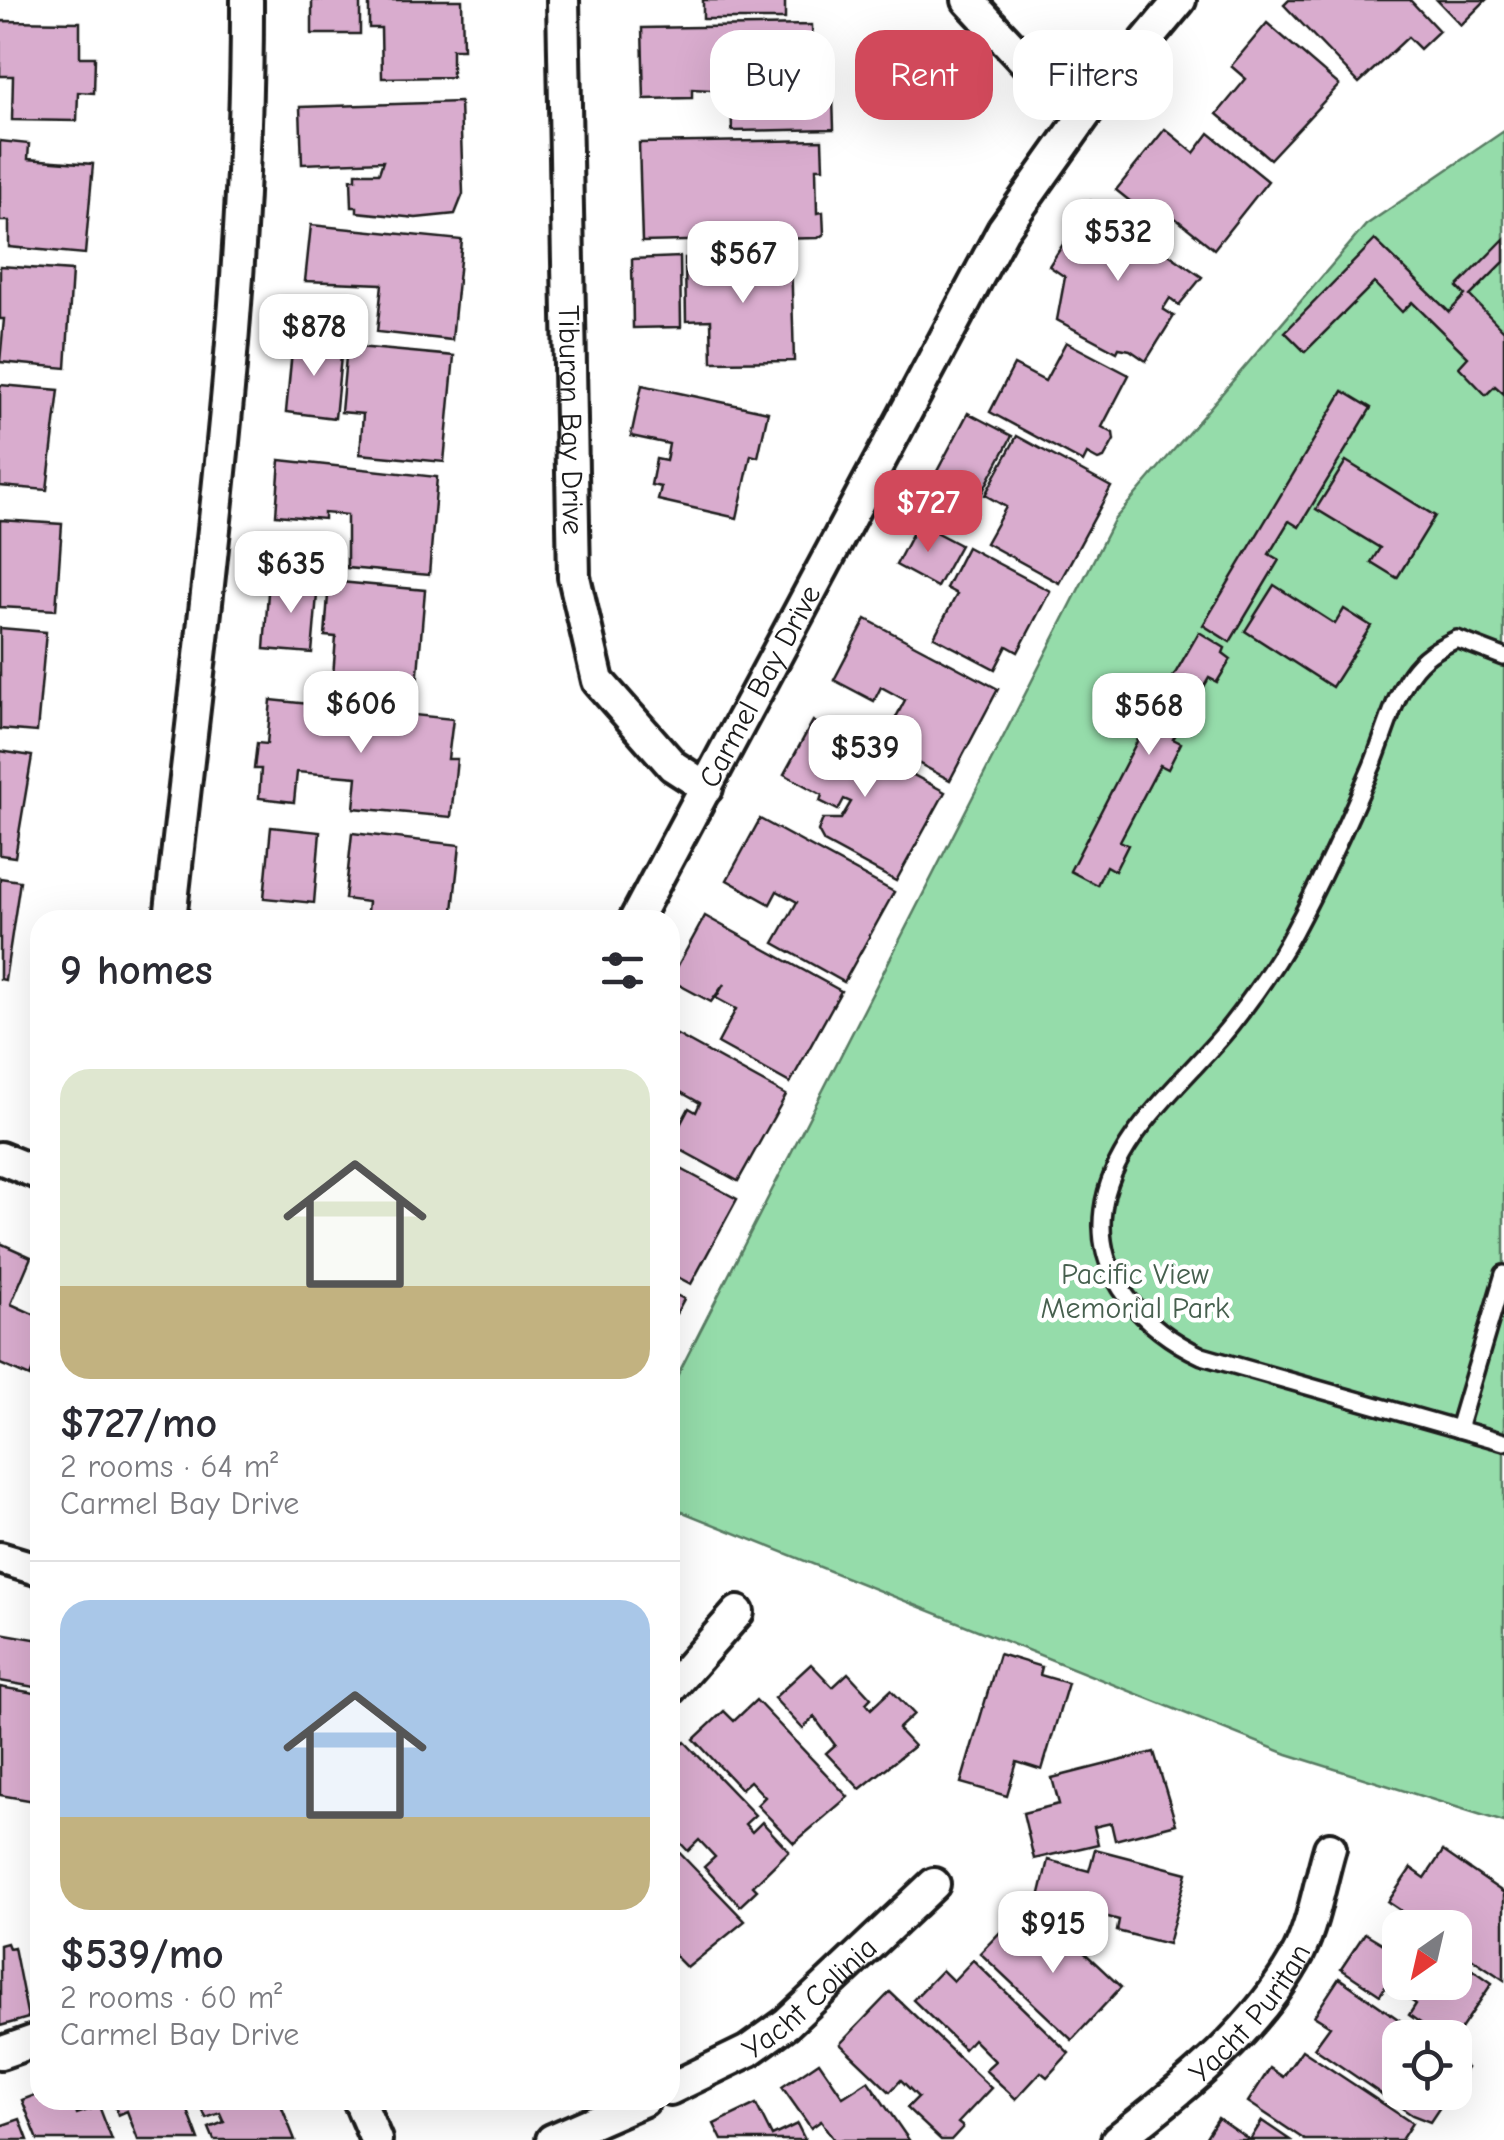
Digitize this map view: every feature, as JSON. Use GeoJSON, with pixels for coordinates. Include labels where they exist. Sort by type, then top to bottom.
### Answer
{"type":"FeatureCollection","features":[{"type":"Feature","properties":{"kind":"street"},"geometry":{"type":"LineString","coordinates":[[171,910],[233,295],[247,124],[246,0]]}},
{"type":"Feature","properties":{"kind":"street","name":"Tiburon Bay Drive"},"geometry":{"type":"LineString","coordinates":[[563,0],[574,577],[598,682],[673,766],[707,788]]}},
{"type":"Feature","properties":{"kind":"street"},"geometry":{"type":"LineString","coordinates":[[968,0],[1013,49]]}},
{"type":"Feature","properties":{"kind":"street","name":"Carmel Bay Drive"},"geometry":{"type":"LineString","coordinates":[[1155,30],[1180,0]]}},
{"type":"Feature","properties":{"kind":"street","name":"Carmel Bay Drive"},"geometry":{"type":"LineString","coordinates":[[640,910],[1003,230],[1081,120]]}},
{"type":"Feature","properties":{"kind":"street"},"geometry":{"type":"LineString","coordinates":[[0,1158],[30,1170]]}},
{"type":"Feature","properties":{"kind":"street"},"geometry":{"type":"LineString","coordinates":[[0,1558],[30,1567]]}},
{"type":"Feature","properties":{"kind":"street"},"geometry":{"type":"LineString","coordinates":[[680,1677],[738,1612]]}},
{"type":"Feature","properties":{"kind":"street","name":"Yacht Puritan"},"geometry":{"type":"LineString","coordinates":[[1116,2140],[1181,2089],[1232,2039],[1278,1984],[1300,1950],[1330,1848]]}},
{"type":"Feature","properties":{"kind":"street","name":"Yacht Colinia"},"geometry":{"type":"LineString","coordinates":[[680,2084],[748,2051],[787,2023],[934,1884]]}},
{"type":"Feature","properties":{"kind":"street"},"geometry":{"type":"LineString","coordinates":[[0,2053],[30,2042]]}},
{"type":"Feature","properties":{"kind":"street"},"geometry":{"type":"LineString","coordinates":[[363,2110],[376,2140]]}},
{"type":"Feature","properties":{"kind":"street"},"geometry":{"type":"LineString","coordinates":[[552,2140],[621,2110]]}},
{"type":"Feature","properties":{"kind":"lane"},"geometry":{"type":"LineString","coordinates":[[1504,657],[1458,638],[1432,650],[1409,676],[1344,832],[1292,934],[1232,1023],[1131,1140],[1115,1168],[1102,1212],[1118,1284],[1136,1314],[1168,1340],[1202,1356],[1504,1442]]}},
{"type":"Feature","properties":{"kind":"lane"},"geometry":{"type":"LineString","coordinates":[[1458,1429],[1504,1274]]}},
{"type":"Feature","properties":{"kind":"green space","name":"Pacific View Memorial Park"},"geometry":{"type":"Polygon","coordinates":[[[1504,131],[1504,1822],[1287,1754],[680,1511],[680,1370],[1114,520],[1366,225],[1504,131]]]}},
{"type":"Feature","properties":{"kind":"building"},"geometry":{"type":"Polygon","coordinates":[[[312,0],[360,0],[360,34],[312,34],[312,0]]]}},
{"type":"Feature","properties":{"kind":"building"},"geometry":{"type":"Polygon","coordinates":[[[369,0],[462,0],[463,49],[452,49],[452,77],[382,78],[381,28],[369,28],[369,0]]]}},
{"type":"Feature","properties":{"kind":"building"},"geometry":{"type":"Polygon","coordinates":[[[703,0],[785,0],[785,19],[703,19],[703,0]]]}},
{"type":"Feature","properties":{"kind":"building"},"geometry":{"type":"Polygon","coordinates":[[[1289,0],[1410,0],[1439,31],[1420,49],[1408,37],[1359,83],[1284,5],[1289,0]]]}},
{"type":"Feature","properties":{"kind":"building"},"geometry":{"type":"Polygon","coordinates":[[[1437,0],[1486,0],[1461,25],[1437,0]]]}},
{"type":"Feature","properties":{"kind":"building"},"geometry":{"type":"Polygon","coordinates":[[[0,21],[80,22],[80,57],[95,57],[94,93],[78,92],[77,121],[12,120],[13,76],[0,76],[0,21]]]}},
{"type":"Feature","properties":{"kind":"building"},"geometry":{"type":"Polygon","coordinates":[[[1267,23],[1339,85],[1270,159],[1217,114],[1246,79],[1231,66],[1267,23]]]}},
{"type":"Feature","properties":{"kind":"building"},"geometry":{"type":"Polygon","coordinates":[[[812,25],[812,30],[710,30],[710,90],[692,89],[692,98],[644,99],[642,28],[812,25]]]}},
{"type":"Feature","properties":{"kind":"building"},"geometry":{"type":"Polygon","coordinates":[[[460,102],[463,194],[455,214],[416,218],[357,212],[357,207],[352,207],[351,179],[356,179],[356,173],[379,173],[383,161],[302,164],[300,107],[460,102]]]}},
{"type":"Feature","properties":{"kind":"building"},"geometry":{"type":"Polygon","coordinates":[[[732,120],[834,120],[834,129],[732,131],[732,120]]]}},
{"type":"Feature","properties":{"kind":"building"},"geometry":{"type":"Polygon","coordinates":[[[1165,129],[1194,153],[1209,133],[1268,181],[1214,249],[1160,206],[1151,218],[1116,190],[1165,129]]]}},
{"type":"Feature","properties":{"kind":"building"},"geometry":{"type":"Polygon","coordinates":[[[822,140],[823,168],[816,168],[817,213],[823,212],[824,234],[818,238],[642,242],[639,143],[822,140]]]}},
{"type":"Feature","properties":{"kind":"building"},"geometry":{"type":"Polygon","coordinates":[[[0,141],[29,144],[28,159],[93,164],[85,254],[9,247],[9,221],[0,221],[0,141]]]}},
{"type":"Feature","properties":{"kind":"building"},"geometry":{"type":"Polygon","coordinates":[[[1091,201],[1202,277],[1179,305],[1170,298],[1163,309],[1174,316],[1146,361],[1130,350],[1119,348],[1117,352],[1057,320],[1065,277],[1049,266],[1091,201]]]}},
{"type":"Feature","properties":{"kind":"building"},"geometry":{"type":"Polygon","coordinates":[[[311,225],[462,240],[452,340],[377,332],[382,284],[305,281],[311,225]]]}},
{"type":"Feature","properties":{"kind":"building"},"geometry":{"type":"Polygon","coordinates":[[[1504,239],[1504,262],[1470,296],[1504,331],[1504,394],[1495,386],[1486,395],[1459,367],[1468,357],[1412,302],[1402,312],[1374,283],[1305,352],[1285,332],[1375,240],[1449,312],[1465,295],[1457,287],[1504,239]]]}},
{"type":"Feature","properties":{"kind":"building"},"geometry":{"type":"Polygon","coordinates":[[[791,256],[794,361],[712,362],[711,320],[686,321],[685,258],[791,256]]]}},
{"type":"Feature","properties":{"kind":"building"},"geometry":{"type":"Polygon","coordinates":[[[680,257],[681,327],[633,328],[632,259],[680,257]]]}},
{"type":"Feature","properties":{"kind":"building"},"geometry":{"type":"Polygon","coordinates":[[[0,266],[72,271],[66,368],[0,362],[4,319],[0,319],[0,266]]]}},
{"type":"Feature","properties":{"kind":"building"},"geometry":{"type":"Polygon","coordinates":[[[293,341],[342,346],[335,418],[286,412],[293,341]]]}},
{"type":"Feature","properties":{"kind":"building"},"geometry":{"type":"Polygon","coordinates":[[[1066,342],[1129,375],[1102,427],[1113,433],[1114,440],[1104,458],[1098,460],[1087,454],[1083,462],[990,412],[1014,365],[1045,381],[1066,342]]]}},
{"type":"Feature","properties":{"kind":"building"},"geometry":{"type":"Polygon","coordinates":[[[347,346],[454,356],[444,462],[360,454],[363,414],[341,412],[347,346]]]}},
{"type":"Feature","properties":{"kind":"building"},"geometry":{"type":"Polygon","coordinates":[[[0,385],[59,390],[47,490],[0,486],[0,385]]]}},
{"type":"Feature","properties":{"kind":"building"},"geometry":{"type":"Polygon","coordinates":[[[642,385],[768,412],[758,457],[751,455],[737,518],[658,500],[661,487],[651,485],[656,459],[666,461],[669,444],[631,436],[642,385]]]}},
{"type":"Feature","properties":{"kind":"building"},"geometry":{"type":"Polygon","coordinates":[[[1343,391],[1371,408],[1299,527],[1289,521],[1269,554],[1279,560],[1230,642],[1203,625],[1343,391]]]}},
{"type":"Feature","properties":{"kind":"building"},"geometry":{"type":"Polygon","coordinates":[[[968,413],[1012,436],[978,500],[934,477],[968,413]]]}},
{"type":"Feature","properties":{"kind":"building"},"geometry":{"type":"Polygon","coordinates":[[[1017,436],[1111,487],[1059,583],[986,543],[1006,507],[985,495],[1017,436]]]}},
{"type":"Feature","properties":{"kind":"building"},"geometry":{"type":"Polygon","coordinates":[[[280,460],[437,477],[429,575],[347,568],[347,515],[324,513],[324,519],[276,515],[280,460]]]}},
{"type":"Feature","properties":{"kind":"building"},"geometry":{"type":"Polygon","coordinates":[[[1346,461],[1435,516],[1397,578],[1371,562],[1380,548],[1316,509],[1346,461]]]}},
{"type":"Feature","properties":{"kind":"building"},"geometry":{"type":"Polygon","coordinates":[[[0,520],[62,524],[56,610],[0,607],[0,520]]]}},
{"type":"Feature","properties":{"kind":"building"},"geometry":{"type":"Polygon","coordinates":[[[918,523],[960,545],[937,587],[896,565],[918,523]]]}},
{"type":"Feature","properties":{"kind":"building"},"geometry":{"type":"Polygon","coordinates":[[[967,547],[1050,591],[1018,652],[1007,646],[995,669],[934,637],[957,594],[946,588],[967,547]]]}},
{"type":"Feature","properties":{"kind":"building"},"geometry":{"type":"Polygon","coordinates":[[[269,578],[318,583],[312,653],[264,649],[269,578]]]}},
{"type":"Feature","properties":{"kind":"building"},"geometry":{"type":"Polygon","coordinates":[[[329,581],[425,590],[416,697],[332,690],[336,637],[325,636],[329,581]]]}},
{"type":"Feature","properties":{"kind":"building"},"geometry":{"type":"Polygon","coordinates":[[[1274,585],[1335,624],[1344,609],[1371,626],[1332,687],[1245,631],[1274,585]]]}},
{"type":"Feature","properties":{"kind":"building"},"geometry":{"type":"Polygon","coordinates":[[[866,619],[998,689],[950,780],[882,744],[905,700],[881,687],[874,701],[834,680],[866,619]]]}},
{"type":"Feature","properties":{"kind":"building"},"geometry":{"type":"Polygon","coordinates":[[[0,628],[46,632],[37,732],[0,729],[0,628]]]}},
{"type":"Feature","properties":{"kind":"building"},"geometry":{"type":"Polygon","coordinates":[[[1199,632],[1225,648],[1223,653],[1231,659],[1217,682],[1209,678],[1173,739],[1181,743],[1168,769],[1160,765],[1120,841],[1128,845],[1115,871],[1106,866],[1097,885],[1070,871],[1147,722],[1199,632]]]}},
{"type":"Feature","properties":{"kind":"building"},"geometry":{"type":"Polygon","coordinates":[[[271,700],[453,719],[448,759],[457,759],[451,817],[354,808],[357,777],[297,772],[294,802],[259,798],[261,769],[254,769],[257,743],[267,744],[271,700]]]}},
{"type":"Feature","properties":{"kind":"building"},"geometry":{"type":"Polygon","coordinates":[[[813,721],[945,792],[896,881],[824,842],[818,831],[823,819],[841,819],[851,802],[844,799],[838,810],[820,801],[822,795],[784,774],[813,721]]]}},
{"type":"Feature","properties":{"kind":"building"},"geometry":{"type":"Polygon","coordinates":[[[0,751],[32,756],[15,857],[0,855],[0,751]]]}},
{"type":"Feature","properties":{"kind":"building"},"geometry":{"type":"Polygon","coordinates":[[[760,819],[894,892],[844,982],[774,943],[797,902],[777,891],[770,904],[727,880],[760,819]]]}},
{"type":"Feature","properties":{"kind":"building"},"geometry":{"type":"Polygon","coordinates":[[[271,827],[320,832],[314,903],[264,898],[271,827]]]}},
{"type":"Feature","properties":{"kind":"building"},"geometry":{"type":"Polygon","coordinates":[[[352,833],[460,845],[453,910],[367,910],[368,902],[345,899],[352,833]]]}},
{"type":"Feature","properties":{"kind":"building"},"geometry":{"type":"Polygon","coordinates":[[[0,878],[20,881],[5,980],[0,979],[0,878]]]}},
{"type":"Feature","properties":{"kind":"building"},"geometry":{"type":"Polygon","coordinates":[[[705,916],[841,991],[790,1083],[718,1043],[736,1009],[716,998],[724,984],[711,1002],[680,985],[680,962],[705,916]]]}},
{"type":"Feature","properties":{"kind":"building"},"geometry":{"type":"Polygon","coordinates":[[[680,1037],[786,1095],[738,1181],[680,1149],[680,1125],[689,1108],[696,1112],[700,1103],[680,1092],[680,1037]]]}},
{"type":"Feature","properties":{"kind":"building"},"geometry":{"type":"Polygon","coordinates":[[[680,1168],[737,1199],[691,1284],[680,1278],[680,1168]]]}},
{"type":"Feature","properties":{"kind":"building"},"geometry":{"type":"Polygon","coordinates":[[[0,1243],[30,1257],[11,1304],[30,1313],[30,1377],[0,1364],[0,1243]]]}},
{"type":"Feature","properties":{"kind":"building"},"geometry":{"type":"Polygon","coordinates":[[[0,1633],[30,1638],[30,1686],[0,1681],[0,1633]]]}},
{"type":"Feature","properties":{"kind":"building"},"geometry":{"type":"Polygon","coordinates":[[[999,1654],[1042,1667],[1040,1675],[1068,1683],[1042,1770],[1017,1762],[1007,1796],[961,1783],[999,1654]]]}},
{"type":"Feature","properties":{"kind":"building"},"geometry":{"type":"Polygon","coordinates":[[[811,1664],[833,1687],[848,1673],[871,1698],[866,1703],[871,1709],[891,1690],[914,1714],[898,1729],[914,1746],[860,1789],[826,1753],[835,1745],[814,1717],[803,1729],[774,1698],[811,1664]]]}},
{"type":"Feature","properties":{"kind":"building"},"geometry":{"type":"Polygon","coordinates":[[[0,1687],[30,1692],[30,1800],[0,1795],[0,1687]]]}},
{"type":"Feature","properties":{"kind":"building"},"geometry":{"type":"Polygon","coordinates":[[[756,1700],[848,1797],[794,1843],[757,1805],[765,1797],[750,1781],[741,1789],[694,1739],[724,1711],[734,1721],[756,1700]]]}},
{"type":"Feature","properties":{"kind":"building"},"geometry":{"type":"Polygon","coordinates":[[[685,1742],[755,1815],[745,1824],[752,1832],[762,1822],[789,1851],[753,1886],[757,1890],[740,1906],[704,1867],[715,1857],[699,1840],[688,1851],[680,1843],[680,1747],[685,1742]]]}},
{"type":"Feature","properties":{"kind":"building"},"geometry":{"type":"Polygon","coordinates":[[[1154,1752],[1176,1824],[1115,1840],[1111,1823],[1094,1827],[1098,1844],[1034,1859],[1023,1813],[1059,1804],[1052,1778],[1154,1752]]]}},
{"type":"Feature","properties":{"kind":"building"},"geometry":{"type":"Polygon","coordinates":[[[1095,1849],[1187,1873],[1168,1944],[1117,1931],[1119,1920],[1086,1911],[1084,1922],[1036,1910],[1048,1860],[1089,1871],[1095,1849]]]}},
{"type":"Feature","properties":{"kind":"building"},"geometry":{"type":"Polygon","coordinates":[[[1443,1851],[1504,1893],[1504,1980],[1472,1958],[1472,1910],[1400,1910],[1388,1902],[1411,1868],[1425,1878],[1443,1851]]]}},
{"type":"Feature","properties":{"kind":"building"},"geometry":{"type":"Polygon","coordinates":[[[680,1853],[745,1921],[687,1968],[680,1961],[680,1853]]]}},
{"type":"Feature","properties":{"kind":"building"},"geometry":{"type":"Polygon","coordinates":[[[1011,1921],[1037,1944],[1055,1925],[1121,1987],[1072,2040],[980,1953],[1011,1921]]]}},
{"type":"Feature","properties":{"kind":"building"},"geometry":{"type":"Polygon","coordinates":[[[1365,1933],[1382,1943],[1380,1995],[1341,1969],[1365,1933]]]}},
{"type":"Feature","properties":{"kind":"building"},"geometry":{"type":"Polygon","coordinates":[[[7,1943],[9,1948],[14,1947],[28,2018],[0,2026],[0,1945],[7,1943]]]}},
{"type":"Feature","properties":{"kind":"building"},"geometry":{"type":"Polygon","coordinates":[[[973,1960],[1069,2053],[1047,2077],[1041,2072],[1016,2099],[985,2070],[995,2061],[973,2039],[964,2049],[913,2000],[942,1970],[953,1981],[973,1960]]]}},
{"type":"Feature","properties":{"kind":"building"},"geometry":{"type":"Polygon","coordinates":[[[1472,1969],[1492,1983],[1467,2020],[1416,2020],[1409,2015],[1416,2004],[1410,2000],[1472,2000],[1472,1969]]]}},
{"type":"Feature","properties":{"kind":"building"},"geometry":{"type":"Polygon","coordinates":[[[1339,1978],[1399,2020],[1382,2020],[1382,2094],[1314,2048],[1330,2026],[1314,2016],[1339,1978]]]}},
{"type":"Feature","properties":{"kind":"building"},"geometry":{"type":"Polygon","coordinates":[[[890,1992],[991,2088],[958,2123],[963,2127],[951,2140],[941,2140],[907,2108],[918,2097],[901,2080],[890,2092],[840,2044],[890,1992]]]}},
{"type":"Feature","properties":{"kind":"building"},"geometry":{"type":"Polygon","coordinates":[[[1302,2050],[1382,2103],[1382,2110],[1392,2110],[1412,2123],[1401,2140],[1305,2140],[1248,2102],[1270,2068],[1283,2077],[1302,2050]]]}},
{"type":"Feature","properties":{"kind":"building"},"geometry":{"type":"Polygon","coordinates":[[[819,2062],[843,2097],[868,2081],[909,2140],[834,2140],[821,2121],[811,2128],[782,2087],[819,2062]]]}},
{"type":"Feature","properties":{"kind":"building"},"geometry":{"type":"Polygon","coordinates":[[[30,2097],[30,2110],[76,2110],[77,2114],[101,2110],[112,2140],[38,2140],[22,2100],[30,2097]]]}},
{"type":"Feature","properties":{"kind":"building"},"geometry":{"type":"Polygon","coordinates":[[[756,2104],[772,2136],[797,2124],[805,2140],[722,2140],[714,2124],[756,2104]]]}},
{"type":"Feature","properties":{"kind":"building"},"geometry":{"type":"Polygon","coordinates":[[[116,2110],[188,2110],[199,2140],[138,2140],[127,2111],[118,2115],[116,2110]]]}},
{"type":"Feature","properties":{"kind":"building"},"geometry":{"type":"Polygon","coordinates":[[[202,2110],[283,2110],[295,2140],[214,2140],[209,2128],[224,2122],[220,2113],[206,2118],[202,2110]]]}},
{"type":"Feature","properties":{"kind":"building"},"geometry":{"type":"Polygon","coordinates":[[[1405,2110],[1438,2110],[1430,2122],[1405,2110]]]}},
{"type":"Feature","properties":{"kind":"building"},"geometry":{"type":"Polygon","coordinates":[[[1218,2118],[1250,2140],[1204,2140],[1218,2118]]]}},
{"type":"Feature","properties":{"kind":"building"},"geometry":{"type":"Polygon","coordinates":[[[20,2119],[28,2140],[0,2140],[0,2126],[20,2119]]]}},
{"type":"Feature","properties":{"kind":"building"},"geometry":{"type":"Polygon","coordinates":[[[1262,2121],[1290,2140],[1250,2140],[1262,2121]]]}}]}
